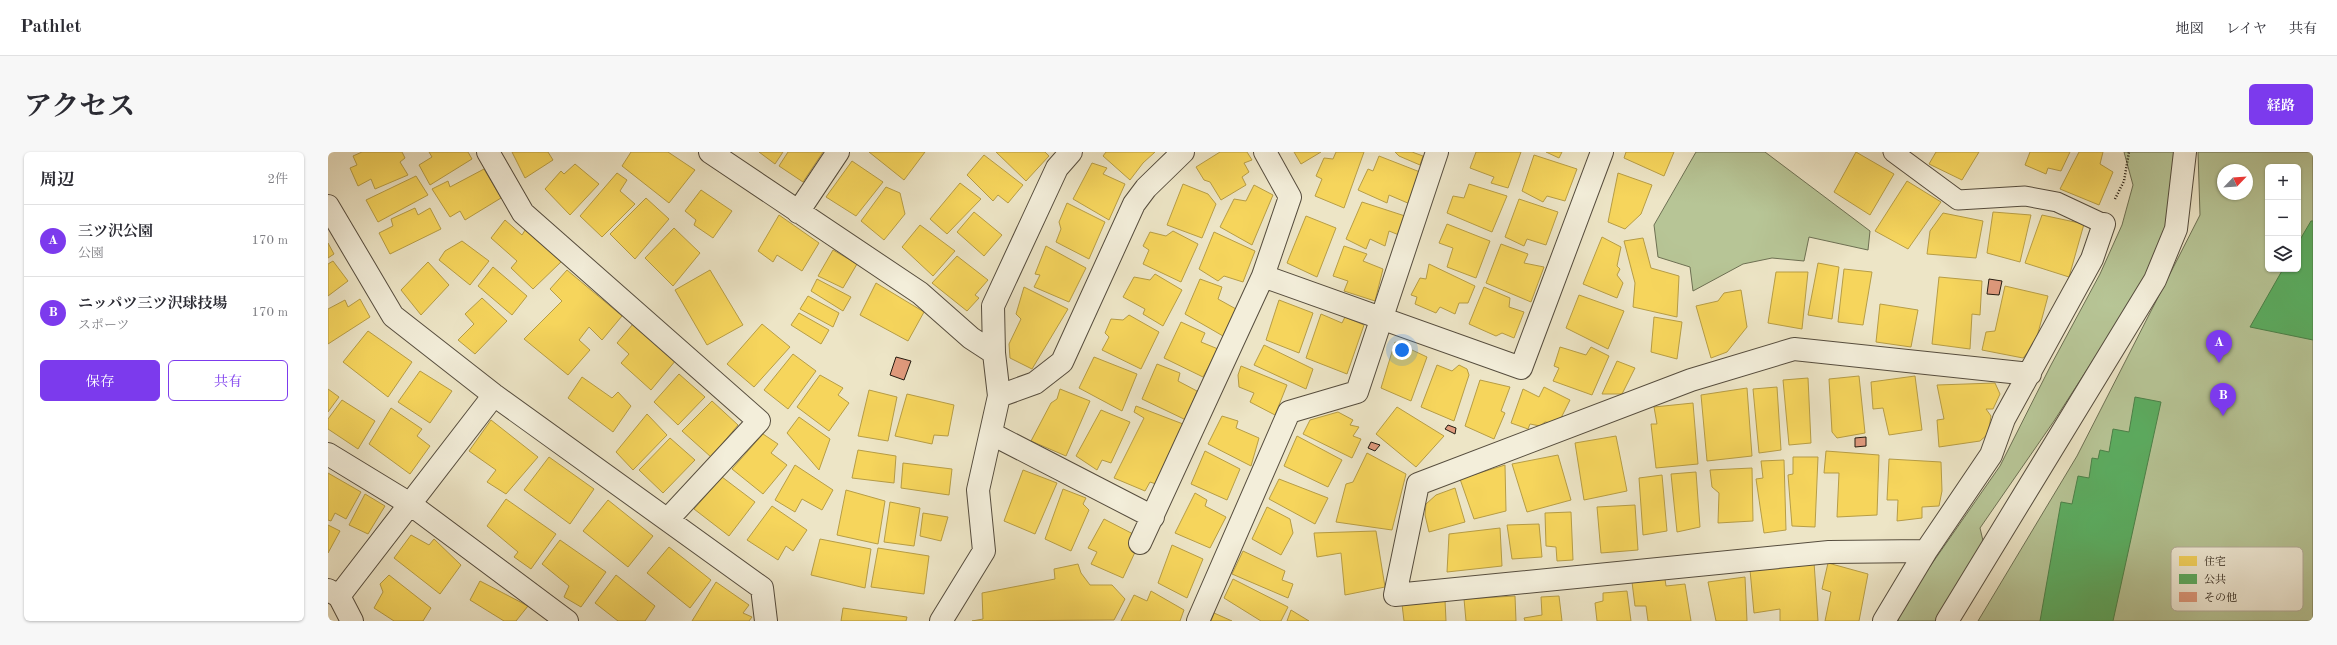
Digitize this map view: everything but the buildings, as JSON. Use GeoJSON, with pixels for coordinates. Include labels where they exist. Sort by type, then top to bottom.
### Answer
{"type":"FeatureCollection","features":[{"type":"Feature","properties":{"kind":"street"},"geometry":{"type":"LineString","coordinates":[[488,152],[523,213],[759,422],[668,519]]}},
{"type":"Feature","properties":{"kind":"street"},"geometry":{"type":"LineString","coordinates":[[710,152],[920,294],[972,338],[994,353]]}},
{"type":"Feature","properties":{"kind":"street"},"geometry":{"type":"LineString","coordinates":[[798,212],[838,152]]}},
{"type":"Feature","properties":{"kind":"street"},"geometry":{"type":"LineString","coordinates":[[941,621],[984,551],[978,490],[992,434],[999,396],[994,353],[994,306],[1057,168],[1071,152]]}},
{"type":"Feature","properties":{"kind":"street"},"geometry":{"type":"LineString","coordinates":[[999,396],[1035,383],[1062,362],[1134,204],[1146,188],[1183,152]]}},
{"type":"Feature","properties":{"kind":"street"},"geometry":{"type":"LineString","coordinates":[[1140,544],[1263,276],[1290,197],[1265,152]]}},
{"type":"Feature","properties":{"kind":"street"},"geometry":{"type":"LineString","coordinates":[[1198,621],[1289,412],[1357,392],[1437,152]]}},
{"type":"Feature","properties":{"kind":"street"},"geometry":{"type":"LineString","coordinates":[[1263,276],[1521,368],[1602,152]]}},
{"type":"Feature","properties":{"kind":"street"},"geometry":{"type":"LineString","coordinates":[[1947,621],[2155,280],[2176,229],[2185,152]]}},
{"type":"Feature","properties":{"kind":"street"},"geometry":{"type":"LineString","coordinates":[[328,206],[393,316],[494,395],[762,588],[766,621]]}},
{"type":"Feature","properties":{"kind":"street"},"geometry":{"type":"LineString","coordinates":[[1884,621],[1926,551],[1991,455],[2004,419],[2092,259],[2104,224]]}},
{"type":"Feature","properties":{"kind":"street"},"geometry":{"type":"LineString","coordinates":[[1926,551],[1829,552],[1395,595],[1418,484],[1691,380],[1794,349],[2030,374]]}},
{"type":"Feature","properties":{"kind":"street"},"geometry":{"type":"LineString","coordinates":[[352,621],[333,593],[410,504],[494,395]]}},
{"type":"Feature","properties":{"kind":"street"},"geometry":{"type":"LineString","coordinates":[[992,434],[1153,517]]}},
{"type":"Feature","properties":{"kind":"street"},"geometry":{"type":"LineString","coordinates":[[328,454],[410,504],[567,621]]}},
{"type":"Feature","properties":{"kind":"lane"},"geometry":{"type":"LineString","coordinates":[[1893,152],[1958,200],[2024,196],[2057,202],[2104,224]]}},
{"type":"Feature","properties":{"kind":"path"},"geometry":{"type":"LineString","coordinates":[[2124,181],[2129,152]]}},
{"type":"Feature","properties":{"kind":"green space"},"geometry":{"type":"Polygon","coordinates":[[[1696,152],[1765,152],[1870,231],[1868,250],[1809,237],[1804,261],[1772,258],[1743,264],[1693,291],[1690,267],[1658,257],[1654,225],[1696,152]]]}},
{"type":"Feature","properties":{"kind":"green space"},"geometry":{"type":"Polygon","coordinates":[[[2124,152],[2175,152],[2167,229],[2147,276],[2054,421],[1980,528],[1984,545],[1937,621],[1898,621],[1901,608],[2000,466],[2051,365],[2100,274],[2122,225],[2133,185],[2124,152]]]}},
{"type":"Feature","properties":{"kind":"green space"},"geometry":{"type":"Polygon","coordinates":[[[2198,152],[2313,152],[2313,621],[1978,621],[2077,456],[2200,215],[2198,152]]]}},
{"type":"Feature","properties":{"kind":"place","name":"三ツ沢公園"},"geometry":{"type":"Point","coordinates":[2219,363]}},
{"type":"Feature","properties":{"kind":"place","name":"ニッパツ三ツ沢球技場"},"geometry":{"type":"Point","coordinates":[2223,416]}}]}
